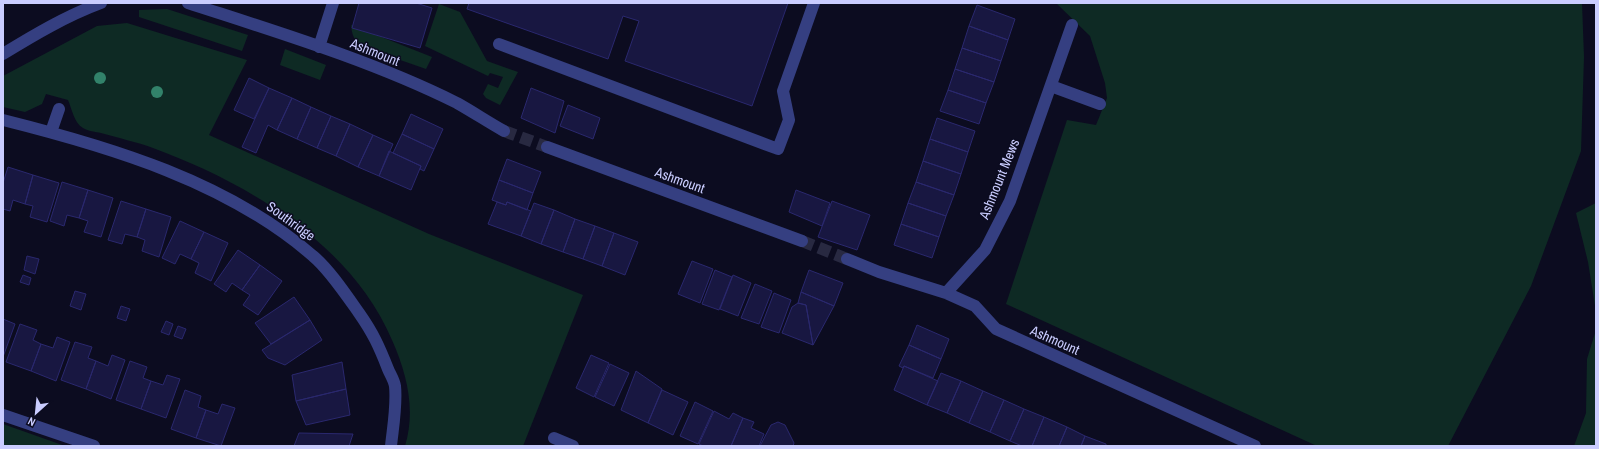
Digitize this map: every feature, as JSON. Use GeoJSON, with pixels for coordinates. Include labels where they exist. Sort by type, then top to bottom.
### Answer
{"type":"FeatureCollection","features":[{"type":"Feature","properties":{"kind":"street"},"geometry":{"type":"LineString","coordinates":[[3,54],[30,37],[101,3]]}},
{"type":"Feature","properties":{"kind":"street","name":"Ashmount"},"geometry":{"type":"LineString","coordinates":[[188,3],[319,47],[383,71],[457,104],[504,131]]}},
{"type":"Feature","properties":{"kind":"street"},"geometry":{"type":"LineString","coordinates":[[319,47],[333,3]]}},
{"type":"Feature","properties":{"kind":"street"},"geometry":{"type":"LineString","coordinates":[[499,44],[778,149],[789,120],[783,91],[814,3]]}},
{"type":"Feature","properties":{"kind":"street","name":"Ashmount Mews"},"geometry":{"type":"LineString","coordinates":[[946,293],[985,250],[1006,208],[1072,25]]}},
{"type":"Feature","properties":{"kind":"street"},"geometry":{"type":"LineString","coordinates":[[1050,86],[1100,104]]}},
{"type":"Feature","properties":{"kind":"street"},"geometry":{"type":"LineString","coordinates":[[51,132],[59,109]]}},
{"type":"Feature","properties":{"kind":"street","name":"Southridge"},"geometry":{"type":"LineString","coordinates":[[3,120],[51,132],[116,153],[210,188],[265,218],[315,257],[348,298],[377,339],[395,385],[394,421],[391,446]]}},
{"type":"Feature","properties":{"kind":"street","name":"Ashmount"},"geometry":{"type":"LineString","coordinates":[[547,147],[802,242]]}},
{"type":"Feature","properties":{"kind":"street","name":"Ashmount"},"geometry":{"type":"LineString","coordinates":[[847,259],[879,272],[946,293],[975,306],[996,330],[1255,446]]}},
{"type":"Feature","properties":{"kind":"street"},"geometry":{"type":"LineString","coordinates":[[3,415],[94,446]]}},
{"type":"Feature","properties":{"kind":"street"},"geometry":{"type":"LineString","coordinates":[[554,438],[574,446]]}},
{"type":"Feature","properties":{"kind":"green space"},"geometry":{"type":"Polygon","coordinates":[[[1056,3],[1582,3],[1584,57],[1581,151],[1531,286],[1448,446],[1317,446],[1006,304],[1067,120],[1096,125],[1107,98],[1105,83],[1090,36],[1056,3]]]}},
{"type":"Feature","properties":{"kind":"green space"},"geometry":{"type":"Polygon","coordinates":[[[439,4],[460,12],[487,61],[518,72],[500,105],[486,98],[483,94],[488,84],[498,88],[503,77],[490,73],[488,76],[425,46],[439,4]]]}},
{"type":"Feature","properties":{"kind":"green space"},"geometry":{"type":"Polygon","coordinates":[[[167,9],[248,35],[242,51],[139,17],[139,10],[167,9]]]}},
{"type":"Feature","properties":{"kind":"green space"},"geometry":{"type":"Polygon","coordinates":[[[127,23],[247,60],[209,135],[429,234],[583,295],[523,446],[405,446],[410,419],[410,406],[406,379],[392,340],[374,306],[351,274],[323,246],[293,221],[260,199],[225,179],[189,162],[153,148],[83,128],[77,123],[68,100],[46,94],[42,104],[25,112],[3,107],[3,76],[97,26],[127,23]]]}},
{"type":"Feature","properties":{"kind":"green space"},"geometry":{"type":"Polygon","coordinates":[[[351,25],[432,57],[426,69],[363,47],[354,38],[351,25]]]}},
{"type":"Feature","properties":{"kind":"green space"},"geometry":{"type":"Polygon","coordinates":[[[285,49],[326,65],[320,80],[280,65],[285,49]]]}},
{"type":"Feature","properties":{"kind":"green space"},"geometry":{"type":"Polygon","coordinates":[[[1596,203],[1596,312],[1588,262],[1576,213],[1596,203]]]}},
{"type":"Feature","properties":{"kind":"green space"},"geometry":{"type":"Polygon","coordinates":[[[1596,330],[1596,446],[1574,446],[1586,413],[1587,359],[1596,330]]]}},
{"type":"Feature","properties":{"kind":"green space"},"geometry":{"type":"Polygon","coordinates":[[[3,424],[65,446],[3,446],[3,424]]]}},
{"type":"Feature","properties":{"kind":"building"},"geometry":{"type":"Polygon","coordinates":[[[359,3],[416,3],[432,8],[420,48],[352,28],[359,3]]]}},
{"type":"Feature","properties":{"kind":"building"},"geometry":{"type":"Polygon","coordinates":[[[469,3],[788,3],[752,106],[625,61],[639,21],[623,16],[608,59],[467,9],[469,3]]]}},
{"type":"Feature","properties":{"kind":"building"},"geometry":{"type":"Polygon","coordinates":[[[977,5],[1015,19],[1008,40],[969,26],[977,5]]]}},
{"type":"Feature","properties":{"kind":"building"},"geometry":{"type":"Polygon","coordinates":[[[969,26],[1008,40],[1001,61],[962,48],[969,26]]]}},
{"type":"Feature","properties":{"kind":"building"},"geometry":{"type":"Polygon","coordinates":[[[962,48],[1001,61],[994,82],[955,69],[962,48]]]}},
{"type":"Feature","properties":{"kind":"building"},"geometry":{"type":"Polygon","coordinates":[[[955,69],[994,82],[986,103],[948,90],[955,69]]]}},
{"type":"Feature","properties":{"kind":"building"},"geometry":{"type":"Polygon","coordinates":[[[249,78],[269,88],[254,119],[234,110],[249,78]]]}},
{"type":"Feature","properties":{"kind":"building"},"geometry":{"type":"Polygon","coordinates":[[[269,88],[292,98],[277,130],[268,125],[256,153],[242,147],[269,88]]]}},
{"type":"Feature","properties":{"kind":"building"},"geometry":{"type":"Polygon","coordinates":[[[531,88],[564,101],[555,133],[521,118],[531,88]]]}},
{"type":"Feature","properties":{"kind":"building"},"geometry":{"type":"Polygon","coordinates":[[[948,90],[986,103],[979,124],[940,111],[948,90]]]}},
{"type":"Feature","properties":{"kind":"building"},"geometry":{"type":"Polygon","coordinates":[[[292,98],[311,107],[297,139],[277,130],[292,98]]]}},
{"type":"Feature","properties":{"kind":"building"},"geometry":{"type":"Polygon","coordinates":[[[568,105],[600,118],[593,139],[560,126],[568,105]]]}},
{"type":"Feature","properties":{"kind":"building"},"geometry":{"type":"Polygon","coordinates":[[[311,107],[331,116],[317,148],[297,139],[311,107]]]}},
{"type":"Feature","properties":{"kind":"building"},"geometry":{"type":"Polygon","coordinates":[[[411,114],[443,129],[434,149],[402,134],[411,114]]]}},
{"type":"Feature","properties":{"kind":"building"},"geometry":{"type":"Polygon","coordinates":[[[331,116],[350,124],[336,156],[317,148],[331,116]]]}},
{"type":"Feature","properties":{"kind":"building"},"geometry":{"type":"Polygon","coordinates":[[[937,118],[975,131],[968,152],[930,139],[937,118]]]}},
{"type":"Feature","properties":{"kind":"building"},"geometry":{"type":"Polygon","coordinates":[[[350,124],[373,135],[358,167],[336,156],[350,124]]]}},
{"type":"Feature","properties":{"kind":"building"},"geometry":{"type":"Polygon","coordinates":[[[402,134],[434,149],[424,171],[420,169],[421,166],[393,153],[402,134]]]}},
{"type":"Feature","properties":{"kind":"building"},"geometry":{"type":"Polygon","coordinates":[[[373,135],[393,144],[379,176],[358,167],[373,135]]]}},
{"type":"Feature","properties":{"kind":"building"},"geometry":{"type":"Polygon","coordinates":[[[930,139],[968,152],[961,174],[923,161],[930,139]]]}},
{"type":"Feature","properties":{"kind":"building"},"geometry":{"type":"Polygon","coordinates":[[[389,151],[421,166],[411,190],[379,176],[389,151]]]}},
{"type":"Feature","properties":{"kind":"building"},"geometry":{"type":"Polygon","coordinates":[[[507,159],[541,172],[533,193],[499,180],[507,159]]]}},
{"type":"Feature","properties":{"kind":"building"},"geometry":{"type":"Polygon","coordinates":[[[923,161],[961,174],[954,195],[916,182],[923,161]]]}},
{"type":"Feature","properties":{"kind":"building"},"geometry":{"type":"Polygon","coordinates":[[[8,167],[33,175],[25,204],[13,200],[10,211],[3,209],[3,183],[8,167]]]}},
{"type":"Feature","properties":{"kind":"building"},"geometry":{"type":"Polygon","coordinates":[[[33,175],[59,183],[47,222],[30,217],[33,206],[25,204],[33,175]]]}},
{"type":"Feature","properties":{"kind":"building"},"geometry":{"type":"Polygon","coordinates":[[[499,180],[533,193],[527,210],[507,202],[506,205],[492,200],[499,180]]]}},
{"type":"Feature","properties":{"kind":"building"},"geometry":{"type":"Polygon","coordinates":[[[62,182],[88,190],[79,218],[67,215],[64,226],[50,221],[62,182]]]}},
{"type":"Feature","properties":{"kind":"building"},"geometry":{"type":"Polygon","coordinates":[[[916,182],[954,195],[946,216],[908,203],[916,182]]]}},
{"type":"Feature","properties":{"kind":"building"},"geometry":{"type":"Polygon","coordinates":[[[88,190],[113,198],[101,237],[84,232],[88,221],[79,218],[88,190]]]}},
{"type":"Feature","properties":{"kind":"building"},"geometry":{"type":"Polygon","coordinates":[[[796,190],[830,203],[822,226],[789,212],[796,190]]]}},
{"type":"Feature","properties":{"kind":"building"},"geometry":{"type":"Polygon","coordinates":[[[121,201],[146,209],[137,237],[125,234],[122,244],[108,240],[121,201]]]}},
{"type":"Feature","properties":{"kind":"building"},"geometry":{"type":"Polygon","coordinates":[[[832,201],[870,215],[857,250],[818,237],[832,201]]]}},
{"type":"Feature","properties":{"kind":"building"},"geometry":{"type":"Polygon","coordinates":[[[497,202],[506,205],[507,202],[531,211],[521,236],[488,224],[497,202]]]}},
{"type":"Feature","properties":{"kind":"building"},"geometry":{"type":"Polygon","coordinates":[[[534,203],[554,210],[541,244],[521,236],[534,203]]]}},
{"type":"Feature","properties":{"kind":"building"},"geometry":{"type":"Polygon","coordinates":[[[908,203],[946,216],[939,237],[901,224],[908,203]]]}},
{"type":"Feature","properties":{"kind":"building"},"geometry":{"type":"Polygon","coordinates":[[[146,209],[171,217],[159,257],[142,251],[145,240],[137,237],[146,209]]]}},
{"type":"Feature","properties":{"kind":"building"},"geometry":{"type":"Polygon","coordinates":[[[554,210],[575,219],[563,252],[541,244],[554,210]]]}},
{"type":"Feature","properties":{"kind":"building"},"geometry":{"type":"Polygon","coordinates":[[[575,219],[595,226],[583,259],[563,252],[575,219]]]}},
{"type":"Feature","properties":{"kind":"building"},"geometry":{"type":"Polygon","coordinates":[[[180,221],[204,232],[191,259],[180,254],[175,264],[162,258],[180,221]]]}},
{"type":"Feature","properties":{"kind":"building"},"geometry":{"type":"Polygon","coordinates":[[[901,224],[939,237],[932,258],[894,245],[901,224]]]}},
{"type":"Feature","properties":{"kind":"building"},"geometry":{"type":"Polygon","coordinates":[[[595,226],[614,233],[602,266],[583,259],[595,226]]]}},
{"type":"Feature","properties":{"kind":"building"},"geometry":{"type":"Polygon","coordinates":[[[204,232],[228,243],[211,281],[195,273],[199,263],[191,259],[204,232]]]}},
{"type":"Feature","properties":{"kind":"building"},"geometry":{"type":"Polygon","coordinates":[[[614,233],[638,242],[625,275],[602,266],[614,233]]]}},
{"type":"Feature","properties":{"kind":"building"},"geometry":{"type":"Polygon","coordinates":[[[238,250],[260,265],[242,290],[232,283],[226,292],[214,284],[238,250]]]}},
{"type":"Feature","properties":{"kind":"building"},"geometry":{"type":"Polygon","coordinates":[[[27,256],[39,259],[35,274],[24,270],[27,256]]]}},
{"type":"Feature","properties":{"kind":"building"},"geometry":{"type":"Polygon","coordinates":[[[692,261],[713,269],[700,303],[678,294],[692,261]]]}},
{"type":"Feature","properties":{"kind":"building"},"geometry":{"type":"Polygon","coordinates":[[[260,265],[282,281],[258,315],[243,305],[250,295],[242,290],[260,265]]]}},
{"type":"Feature","properties":{"kind":"building"},"geometry":{"type":"Polygon","coordinates":[[[715,270],[732,277],[719,310],[702,304],[715,270]]]}},
{"type":"Feature","properties":{"kind":"building"},"geometry":{"type":"Polygon","coordinates":[[[809,270],[843,283],[834,306],[801,292],[809,270]]]}},
{"type":"Feature","properties":{"kind":"building"},"geometry":{"type":"Polygon","coordinates":[[[23,275],[31,278],[29,285],[20,282],[23,275]]]}},
{"type":"Feature","properties":{"kind":"building"},"geometry":{"type":"Polygon","coordinates":[[[733,275],[751,283],[738,316],[720,309],[733,275]]]}},
{"type":"Feature","properties":{"kind":"building"},"geometry":{"type":"Polygon","coordinates":[[[755,284],[772,291],[759,324],[741,318],[755,284]]]}},
{"type":"Feature","properties":{"kind":"building"},"geometry":{"type":"Polygon","coordinates":[[[75,291],[86,294],[81,310],[70,306],[75,291]]]}},
{"type":"Feature","properties":{"kind":"building"},"geometry":{"type":"Polygon","coordinates":[[[801,292],[834,306],[813,345],[806,305],[798,303],[801,292]]]}},
{"type":"Feature","properties":{"kind":"building"},"geometry":{"type":"Polygon","coordinates":[[[774,293],[791,300],[779,333],[761,327],[774,293]]]}},
{"type":"Feature","properties":{"kind":"building"},"geometry":{"type":"Polygon","coordinates":[[[294,297],[310,320],[271,344],[255,323],[294,297]]]}},
{"type":"Feature","properties":{"kind":"building"},"geometry":{"type":"Polygon","coordinates":[[[798,303],[806,305],[813,345],[782,333],[792,307],[798,303]]]}},
{"type":"Feature","properties":{"kind":"building"},"geometry":{"type":"Polygon","coordinates":[[[121,306],[130,309],[126,321],[117,318],[121,306]]]}},
{"type":"Feature","properties":{"kind":"building"},"geometry":{"type":"Polygon","coordinates":[[[3,319],[15,324],[3,357],[3,319]]]}},
{"type":"Feature","properties":{"kind":"building"},"geometry":{"type":"Polygon","coordinates":[[[310,320],[322,340],[285,365],[268,358],[262,350],[310,320]]]}},
{"type":"Feature","properties":{"kind":"building"},"geometry":{"type":"Polygon","coordinates":[[[166,321],[173,324],[169,335],[161,332],[166,321]]]}},
{"type":"Feature","properties":{"kind":"building"},"geometry":{"type":"Polygon","coordinates":[[[20,324],[37,330],[33,340],[41,344],[31,371],[6,362],[20,324]]]}},
{"type":"Feature","properties":{"kind":"building"},"geometry":{"type":"Polygon","coordinates":[[[917,325],[949,339],[941,359],[909,345],[917,325]]]}},
{"type":"Feature","properties":{"kind":"building"},"geometry":{"type":"Polygon","coordinates":[[[178,326],[186,329],[182,339],[174,336],[178,326]]]}},
{"type":"Feature","properties":{"kind":"building"},"geometry":{"type":"Polygon","coordinates":[[[57,337],[70,342],[56,381],[31,371],[41,344],[53,348],[57,337]]]}},
{"type":"Feature","properties":{"kind":"building"},"geometry":{"type":"Polygon","coordinates":[[[75,342],[92,347],[88,358],[96,361],[86,389],[61,380],[75,342]]]}},
{"type":"Feature","properties":{"kind":"building"},"geometry":{"type":"Polygon","coordinates":[[[909,345],[941,359],[933,378],[904,366],[903,368],[899,366],[909,345]]]}},
{"type":"Feature","properties":{"kind":"building"},"geometry":{"type":"Polygon","coordinates":[[[112,355],[125,360],[111,399],[86,389],[96,361],[108,366],[112,355]]]}},
{"type":"Feature","properties":{"kind":"building"},"geometry":{"type":"Polygon","coordinates":[[[591,355],[609,363],[594,397],[576,388],[591,355]]]}},
{"type":"Feature","properties":{"kind":"building"},"geometry":{"type":"Polygon","coordinates":[[[130,361],[147,367],[143,378],[151,381],[141,409],[116,400],[130,361]]]}},
{"type":"Feature","properties":{"kind":"building"},"geometry":{"type":"Polygon","coordinates":[[[342,362],[346,389],[296,401],[292,375],[342,362]]]}},
{"type":"Feature","properties":{"kind":"building"},"geometry":{"type":"Polygon","coordinates":[[[610,364],[629,373],[614,406],[595,397],[610,364]]]}},
{"type":"Feature","properties":{"kind":"building"},"geometry":{"type":"Polygon","coordinates":[[[904,366],[938,381],[927,405],[894,390],[904,366]]]}},
{"type":"Feature","properties":{"kind":"building"},"geometry":{"type":"Polygon","coordinates":[[[636,371],[662,389],[648,423],[621,410],[636,371]]]}},
{"type":"Feature","properties":{"kind":"building"},"geometry":{"type":"Polygon","coordinates":[[[941,373],[961,381],[947,413],[927,405],[941,373]]]}},
{"type":"Feature","properties":{"kind":"building"},"geometry":{"type":"Polygon","coordinates":[[[167,375],[180,379],[166,418],[141,409],[151,381],[163,385],[167,375]]]}},
{"type":"Feature","properties":{"kind":"building"},"geometry":{"type":"Polygon","coordinates":[[[961,381],[983,391],[969,423],[947,413],[961,381]]]}},
{"type":"Feature","properties":{"kind":"building"},"geometry":{"type":"Polygon","coordinates":[[[346,389],[350,415],[306,425],[296,401],[346,389]]]}},
{"type":"Feature","properties":{"kind":"building"},"geometry":{"type":"Polygon","coordinates":[[[185,390],[201,396],[198,407],[206,410],[196,438],[171,429],[185,390]]]}},
{"type":"Feature","properties":{"kind":"building"},"geometry":{"type":"Polygon","coordinates":[[[662,390],[688,402],[673,435],[648,423],[662,390]]]}},
{"type":"Feature","properties":{"kind":"building"},"geometry":{"type":"Polygon","coordinates":[[[983,391],[1004,400],[990,432],[969,423],[983,391]]]}},
{"type":"Feature","properties":{"kind":"building"},"geometry":{"type":"Polygon","coordinates":[[[1004,400],[1024,409],[1010,441],[990,432],[1004,400]]]}},
{"type":"Feature","properties":{"kind":"building"},"geometry":{"type":"Polygon","coordinates":[[[695,402],[713,411],[698,444],[680,436],[695,402]]]}},
{"type":"Feature","properties":{"kind":"building"},"geometry":{"type":"Polygon","coordinates":[[[222,404],[235,408],[221,446],[196,438],[206,410],[218,414],[222,404]]]}},
{"type":"Feature","properties":{"kind":"building"},"geometry":{"type":"Polygon","coordinates":[[[1024,409],[1044,417],[1032,446],[1022,446],[1010,441],[1024,409]]]}},
{"type":"Feature","properties":{"kind":"building"},"geometry":{"type":"Polygon","coordinates":[[[714,411],[729,419],[733,413],[743,418],[731,446],[703,446],[699,444],[714,411]]]}},
{"type":"Feature","properties":{"kind":"building"},"geometry":{"type":"Polygon","coordinates":[[[1044,417],[1067,427],[1059,446],[1032,446],[1044,417]]]}},
{"type":"Feature","properties":{"kind":"building"},"geometry":{"type":"Polygon","coordinates":[[[743,418],[754,422],[751,428],[764,434],[759,446],[731,446],[743,418]]]}},
{"type":"Feature","properties":{"kind":"building"},"geometry":{"type":"Polygon","coordinates":[[[778,422],[785,425],[794,443],[793,446],[760,446],[771,425],[778,422]]]}},
{"type":"Feature","properties":{"kind":"building"},"geometry":{"type":"Polygon","coordinates":[[[1067,427],[1085,436],[1081,446],[1059,446],[1067,427]]]}},
{"type":"Feature","properties":{"kind":"building"},"geometry":{"type":"Polygon","coordinates":[[[299,433],[353,434],[349,446],[294,446],[299,433]]]}},
{"type":"Feature","properties":{"kind":"building"},"geometry":{"type":"Polygon","coordinates":[[[1085,436],[1106,444],[1106,446],[1081,446],[1085,436]]]}},
{"type":"Feature","properties":{"kind":"tunnel"},"geometry":{"type":"LineString","coordinates":[[504,131],[547,147]]}},
{"type":"Feature","properties":{"kind":"tunnel"},"geometry":{"type":"LineString","coordinates":[[802,241],[847,259]]}}]}
